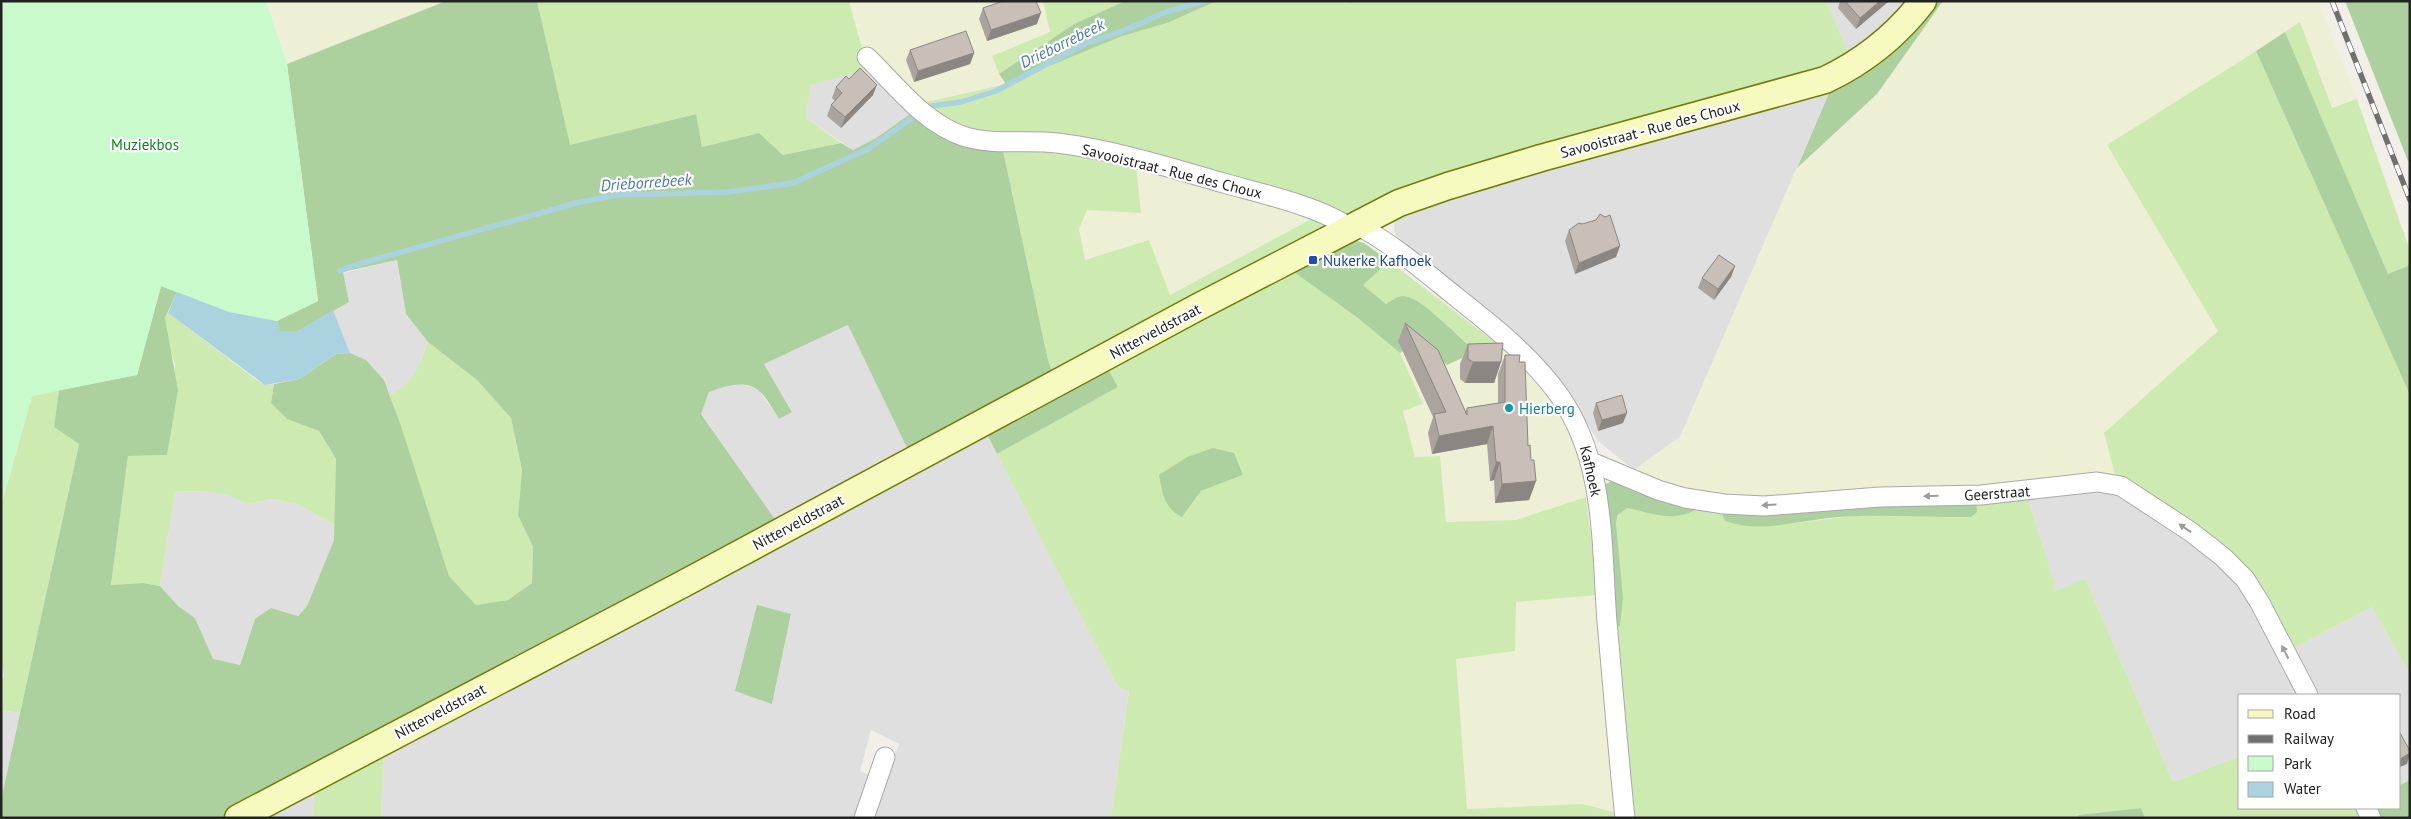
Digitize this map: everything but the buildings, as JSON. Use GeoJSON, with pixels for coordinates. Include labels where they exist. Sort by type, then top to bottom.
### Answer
{"type":"FeatureCollection","features":[{"type":"Feature","properties":{"kind":"main road","name":"Savooistraat - Rue des Choux"},"geometry":{"type":"LineString","coordinates":[[1354,227],[1400,203],[1448,186],[1825,80],[1850,68],[1873,52],[1924,1]]}},
{"type":"Feature","properties":{"kind":"main road","name":"Nitterveldstraat"},"geometry":{"type":"LineString","coordinates":[[238,818],[683,584],[1189,312],[1354,227]]}},
{"type":"Feature","properties":{"kind":"street","name":"Savooistraat - Rue des Choux"},"geometry":{"type":"LineString","coordinates":[[867,57],[920,109],[942,126],[964,136],[982,140],[1054,142],[1118,154],[1274,197],[1354,227]]}},
{"type":"Feature","properties":{"kind":"street","name":"Kafhoek"},"geometry":{"type":"LineString","coordinates":[[1354,227],[1376,235],[1510,340],[1560,396],[1582,437],[1591,462],[1600,519],[1624,818]]}},
{"type":"Feature","properties":{"kind":"street","name":"Geerstraat"},"geometry":{"type":"LineString","coordinates":[[1591,462],[1658,490],[1685,498],[1724,504],[1764,506],[1880,497],[1982,495],[2098,482],[2121,486],[2198,537],[2224,557],[2244,579],[2260,603],[2307,694]]}},
{"type":"Feature","properties":{"kind":"street"},"geometry":{"type":"LineString","coordinates":[[864,818],[885,757]]}},
{"type":"Feature","properties":{"kind":"shaded area"},"geometry":{"type":"Polygon","coordinates":[[[1826,1],[1910,1],[1850,57],[1826,1]]]}},
{"type":"Feature","properties":{"kind":"shaded area"},"geometry":{"type":"Polygon","coordinates":[[[868,70],[913,112],[876,138],[853,150],[806,118],[810,84],[868,70]]]}},
{"type":"Feature","properties":{"kind":"shaded area"},"geometry":{"type":"Polygon","coordinates":[[[1830,91],[1680,437],[1634,470],[1598,441],[1573,402],[1400,244],[1394,231],[1395,219],[1435,199],[1830,91]]]}},
{"type":"Feature","properties":{"kind":"shaded area"},"geometry":{"type":"Polygon","coordinates":[[[397,260],[406,314],[428,342],[415,374],[405,387],[390,395],[384,380],[366,360],[350,353],[333,310],[349,302],[343,273],[397,260]]]}},
{"type":"Feature","properties":{"kind":"shaded area"},"geometry":{"type":"Polygon","coordinates":[[[849,325],[908,450],[777,522],[701,413],[709,391],[730,384],[742,384],[758,389],[779,419],[792,411],[764,364],[849,325]]]}},
{"type":"Feature","properties":{"kind":"shaded area"},"geometry":{"type":"Polygon","coordinates":[[[987,434],[1118,687],[1129,690],[1111,818],[873,818],[899,744],[871,730],[860,771],[871,776],[856,818],[381,818],[384,749],[987,434]],[[791,614],[735,691],[772,704],[791,614]]]}},
{"type":"Feature","properties":{"kind":"shaded area"},"geometry":{"type":"Polygon","coordinates":[[[2091,489],[2113,492],[2210,558],[2235,582],[2254,605],[2299,694],[2238,694],[2238,757],[2173,782],[2085,578],[2057,592],[2028,499],[2091,489]]]}},
{"type":"Feature","properties":{"kind":"shaded area"},"geometry":{"type":"Polygon","coordinates":[[[213,491],[236,497],[246,504],[273,499],[297,504],[335,525],[334,540],[307,606],[298,616],[271,608],[247,642],[240,665],[213,660],[195,618],[178,606],[160,586],[175,492],[213,491]]]}},
{"type":"Feature","properties":{"kind":"shaded area"},"geometry":{"type":"Polygon","coordinates":[[[2372,607],[2410,674],[2410,780],[2401,784],[2401,694],[2313,694],[2290,650],[2372,607]]]}},
{"type":"Feature","properties":{"kind":"shaded area"},"geometry":{"type":"Polygon","coordinates":[[[1,710],[20,713],[1,800],[1,710]]]}},
{"type":"Feature","properties":{"kind":"shaded area"},"geometry":{"type":"Polygon","coordinates":[[[317,786],[312,818],[252,818],[317,786]]]}},
{"type":"Feature","properties":{"kind":"green space","name":"Muziekbos"},"geometry":{"type":"Polygon","coordinates":[[[1,1],[266,1],[287,64],[318,301],[277,321],[229,312],[161,286],[137,375],[32,396],[1,506],[1,1]]]}},
{"type":"Feature","properties":{"kind":"green space"},"geometry":{"type":"Polygon","coordinates":[[[266,1],[446,1],[287,64],[266,1]]]}},
{"type":"Feature","properties":{"kind":"green space"},"geometry":{"type":"Polygon","coordinates":[[[446,1],[537,1],[570,145],[696,114],[702,147],[759,133],[783,155],[841,143],[853,150],[876,138],[913,112],[1002,146],[1048,360],[1053,374],[908,450],[848,325],[764,364],[792,412],[779,419],[767,399],[758,390],[740,384],[709,392],[701,414],[777,522],[501,664],[511,685],[252,818],[1,818],[1,800],[79,444],[54,427],[59,390],[137,375],[161,286],[177,292],[165,318],[178,390],[167,455],[128,456],[111,585],[143,583],[160,586],[178,606],[195,618],[213,659],[240,665],[255,619],[271,608],[298,616],[307,606],[334,540],[336,459],[319,431],[287,419],[271,403],[274,384],[299,379],[336,354],[350,353],[366,360],[384,380],[401,426],[449,576],[476,605],[508,600],[532,583],[533,547],[518,515],[522,470],[511,418],[477,380],[428,342],[406,314],[397,260],[343,272],[349,302],[298,331],[279,331],[277,321],[318,301],[287,64],[446,1]]]}},
{"type":"Feature","properties":{"kind":"green space"},"geometry":{"type":"Polygon","coordinates":[[[537,1],[849,1],[868,70],[810,85],[806,118],[841,143],[783,155],[759,133],[702,147],[695,114],[569,146],[537,1]]]}},
{"type":"Feature","properties":{"kind":"green space"},"geometry":{"type":"Polygon","coordinates":[[[849,1],[1043,1],[1050,32],[992,56],[999,74],[1006,84],[922,103],[863,51],[849,1]]]}},
{"type":"Feature","properties":{"kind":"green space"},"geometry":{"type":"Polygon","coordinates":[[[1043,1],[1125,1],[1074,24],[999,74],[992,56],[1050,32],[1043,1]]]}},
{"type":"Feature","properties":{"kind":"green space"},"geometry":{"type":"Polygon","coordinates":[[[1125,1],[1217,1],[1167,23],[1122,36],[1006,84],[999,74],[1074,24],[1125,1]]]}},
{"type":"Feature","properties":{"kind":"green space"},"geometry":{"type":"Polygon","coordinates":[[[1217,1],[1344,1],[1345,4],[1351,1],[1826,1],[1850,57],[1836,67],[1345,217],[1288,197],[969,132],[922,103],[1006,84],[1122,35],[1167,23],[1217,1]]]}},
{"type":"Feature","properties":{"kind":"green space"},"geometry":{"type":"Polygon","coordinates":[[[1930,1],[1943,1],[1877,94],[1797,168],[1830,91],[1865,74],[1930,1]]]}},
{"type":"Feature","properties":{"kind":"green space"},"geometry":{"type":"Polygon","coordinates":[[[1943,1],[2319,1],[2357,99],[2332,109],[2300,23],[2107,145],[2219,331],[2104,433],[2116,478],[1977,490],[1734,500],[1673,490],[1634,470],[1680,437],[1797,168],[1877,94],[1943,1]]]}},
{"type":"Feature","properties":{"kind":"green space"},"geometry":{"type":"Polygon","coordinates":[[[2345,1],[2410,1],[2410,160],[2408,161],[2345,1]]]}},
{"type":"Feature","properties":{"kind":"green space"},"geometry":{"type":"Polygon","coordinates":[[[2300,22],[2332,108],[2357,99],[2410,251],[2410,265],[2388,274],[2285,32],[2300,22]]]}},
{"type":"Feature","properties":{"kind":"green space"},"geometry":{"type":"Polygon","coordinates":[[[2285,32],[2388,274],[2410,265],[2410,395],[2256,51],[2285,32]]]}},
{"type":"Feature","properties":{"kind":"green space"},"geometry":{"type":"Polygon","coordinates":[[[2256,51],[2410,395],[2410,674],[2372,607],[2290,650],[2259,584],[2227,552],[2116,478],[2104,433],[2218,331],[2107,145],[2256,51]]]}},
{"type":"Feature","properties":{"kind":"green space"},"geometry":{"type":"Polygon","coordinates":[[[1002,146],[1060,149],[1136,165],[1141,213],[1087,210],[1079,229],[1085,260],[1149,240],[1170,295],[1315,217],[1333,225],[1053,374],[1048,360],[1002,146]]]}},
{"type":"Feature","properties":{"kind":"green space"},"geometry":{"type":"Polygon","coordinates":[[[1136,165],[1315,217],[1170,295],[1085,261],[1079,229],[1087,210],[1141,213],[1136,165]]]}},
{"type":"Feature","properties":{"kind":"green space"},"geometry":{"type":"Polygon","coordinates":[[[1353,240],[1364,243],[1389,261],[1363,285],[1386,304],[1403,296],[1419,302],[1469,345],[1462,358],[1447,365],[1419,341],[1400,353],[1358,318],[1291,270],[1353,240]]]}},
{"type":"Feature","properties":{"kind":"green space"},"geometry":{"type":"Polygon","coordinates":[[[1389,261],[1496,343],[1469,345],[1436,315],[1400,296],[1386,304],[1362,284],[1389,261]]]}},
{"type":"Feature","properties":{"kind":"green space"},"geometry":{"type":"Polygon","coordinates":[[[1291,270],[1358,318],[1400,353],[1423,404],[1403,411],[1415,457],[1440,456],[1446,522],[1516,520],[1586,497],[1598,595],[1516,602],[1515,651],[1456,659],[1467,809],[1583,804],[1617,813],[1618,818],[1111,818],[1129,691],[1118,687],[997,454],[1118,387],[1107,367],[1291,270]],[[1213,448],[1182,517],[1201,491],[1243,475],[1213,448]]]}},
{"type":"Feature","properties":{"kind":"green space"},"geometry":{"type":"Polygon","coordinates":[[[168,313],[254,378],[265,385],[274,384],[271,403],[287,419],[319,431],[336,459],[335,525],[297,504],[273,499],[246,504],[221,493],[203,491],[175,492],[160,586],[143,583],[111,585],[128,456],[167,455],[175,365],[168,340],[165,318],[168,313]]]}},
{"type":"Feature","properties":{"kind":"green space"},"geometry":{"type":"Polygon","coordinates":[[[1419,341],[1469,345],[1496,343],[1523,364],[1547,393],[1567,426],[1578,454],[1586,497],[1516,520],[1446,522],[1440,456],[1415,457],[1403,411],[1423,404],[1400,353],[1419,341]]]}},
{"type":"Feature","properties":{"kind":"green space"},"geometry":{"type":"Polygon","coordinates":[[[428,342],[477,380],[511,418],[522,470],[518,515],[533,547],[532,583],[508,600],[476,605],[449,576],[390,395],[405,385],[415,373],[428,342]]]}},
{"type":"Feature","properties":{"kind":"green space"},"geometry":{"type":"Polygon","coordinates":[[[1107,367],[1118,387],[997,454],[987,434],[1107,367]]]}},
{"type":"Feature","properties":{"kind":"green space"},"geometry":{"type":"Polygon","coordinates":[[[59,390],[54,427],[79,444],[20,713],[1,710],[1,683],[4,676],[1,655],[1,506],[32,396],[59,390]]]}},
{"type":"Feature","properties":{"kind":"green space"},"geometry":{"type":"Polygon","coordinates":[[[1213,448],[1234,453],[1243,475],[1201,491],[1182,517],[1167,504],[1159,475],[1187,457],[1213,448]]]}},
{"type":"Feature","properties":{"kind":"green space"},"geometry":{"type":"Polygon","coordinates":[[[1620,478],[1624,487],[1628,485],[1697,509],[1680,515],[1663,516],[1627,508],[1618,515],[1616,523],[1623,598],[1620,626],[1614,627],[1603,485],[1620,478]]]}},
{"type":"Feature","properties":{"kind":"green space"},"geometry":{"type":"Polygon","coordinates":[[[2028,499],[2057,591],[2085,578],[2173,782],[2238,757],[2238,809],[2360,809],[2365,818],[2145,818],[2141,808],[2078,815],[2078,818],[1634,818],[1614,627],[1618,550],[1616,523],[1621,510],[1627,508],[1655,514],[1677,515],[1686,514],[1700,505],[1789,524],[1976,500],[2028,499]]]}},
{"type":"Feature","properties":{"kind":"green space"},"geometry":{"type":"Polygon","coordinates":[[[1976,500],[1977,512],[1971,517],[1855,516],[1767,526],[1739,525],[1725,521],[1721,510],[1976,500]]]}},
{"type":"Feature","properties":{"kind":"green space"},"geometry":{"type":"Polygon","coordinates":[[[1598,595],[1617,813],[1583,804],[1467,809],[1456,659],[1515,651],[1515,601],[1598,595]]]}},
{"type":"Feature","properties":{"kind":"green space"},"geometry":{"type":"Polygon","coordinates":[[[757,605],[791,614],[772,704],[735,691],[757,605]]]}},
{"type":"Feature","properties":{"kind":"green space"},"geometry":{"type":"Polygon","coordinates":[[[384,749],[381,818],[312,818],[317,786],[384,749]]]}},
{"type":"Feature","properties":{"kind":"green space"},"geometry":{"type":"Polygon","coordinates":[[[2410,780],[2410,818],[2378,818],[2374,809],[2401,809],[2401,784],[2410,780]]]}},
{"type":"Feature","properties":{"kind":"green space"},"geometry":{"type":"Polygon","coordinates":[[[2141,808],[2145,818],[2078,818],[2078,815],[2141,808]]]}},
{"type":"Feature","properties":{"kind":"water"},"geometry":{"type":"Polygon","coordinates":[[[177,292],[229,312],[277,321],[280,331],[298,331],[333,310],[350,353],[336,354],[299,379],[265,385],[168,313],[177,292]]]}},
{"type":"Feature","properties":{"kind":"waterway","name":"Drieborrebeek"},"geometry":{"type":"LineString","coordinates":[[932,106],[961,102],[996,91],[1085,44],[1125,30],[1166,12],[1204,1]]}},
{"type":"Feature","properties":{"kind":"waterway","name":"Drieborrebeek"},"geometry":{"type":"LineString","coordinates":[[340,271],[355,265],[576,203],[616,195],[729,192],[793,183],[868,149],[915,116]]}},
{"type":"Feature","properties":{"kind":"railway"},"geometry":{"type":"LineString","coordinates":[[2332,1],[2410,200]]}},
{"type":"Feature","properties":{"kind":"place","name":"Nukerke Kafhoek"},"geometry":{"type":"Point","coordinates":[1313,260]}},
{"type":"Feature","properties":{"kind":"place","name":"Hierberg"},"geometry":{"type":"Point","coordinates":[1509,408]}}]}
